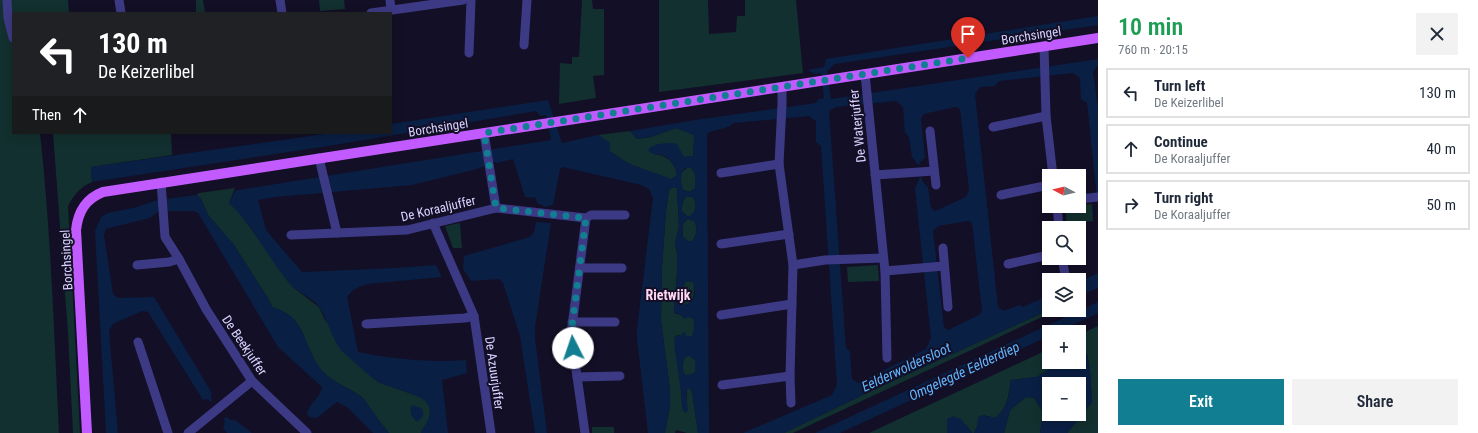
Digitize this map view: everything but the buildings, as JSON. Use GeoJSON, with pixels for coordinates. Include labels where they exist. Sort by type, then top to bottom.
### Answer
{"type":"FeatureCollection","features":[{"type":"Feature","properties":{"kind":"main road","name":"Borchsingel"},"geometry":{"type":"LineString","coordinates":[[87,433],[76,230],[78,216],[84,205],[89,200],[103,192],[1098,38]]}},
{"type":"Feature","properties":{"kind":"street"},"geometry":{"type":"LineString","coordinates":[[7,0],[8,18],[12,34]]}},
{"type":"Feature","properties":{"kind":"street"},"geometry":{"type":"LineString","coordinates":[[119,0],[121,12]]}},
{"type":"Feature","properties":{"kind":"street"},"geometry":{"type":"LineString","coordinates":[[280,0],[282,12]]}},
{"type":"Feature","properties":{"kind":"street"},"geometry":{"type":"LineString","coordinates":[[390,0],[391,10]]}},
{"type":"Feature","properties":{"kind":"street"},"geometry":{"type":"LineString","coordinates":[[378,12],[463,0]]}},
{"type":"Feature","properties":{"kind":"street"},"geometry":{"type":"LineString","coordinates":[[469,53],[471,0]]}},
{"type":"Feature","properties":{"kind":"street"},"geometry":{"type":"LineString","coordinates":[[524,45],[527,0]]}},
{"type":"Feature","properties":{"kind":"street"},"geometry":{"type":"LineString","coordinates":[[1044,46],[1046,116],[1052,169]]}},
{"type":"Feature","properties":{"kind":"street","name":"De Waterjuffer"},"geometry":{"type":"LineString","coordinates":[[865,74],[885,271],[887,358]]}},
{"type":"Feature","properties":{"kind":"street"},"geometry":{"type":"LineString","coordinates":[[782,87],[782,122],[779,164],[793,265],[790,376],[791,403]]}},
{"type":"Feature","properties":{"kind":"street"},"geometry":{"type":"LineString","coordinates":[[993,127],[1046,116]]}},
{"type":"Feature","properties":{"kind":"street"},"geometry":{"type":"LineString","coordinates":[[930,130],[936,186]]}},
{"type":"Feature","properties":{"kind":"street","name":"De Koraaljuffer"},"geometry":{"type":"LineString","coordinates":[[484,133],[496,208]]}},
{"type":"Feature","properties":{"kind":"street"},"geometry":{"type":"LineString","coordinates":[[319,158],[337,233]]}},
{"type":"Feature","properties":{"kind":"street"},"geometry":{"type":"LineString","coordinates":[[721,173],[779,164]]}},
{"type":"Feature","properties":{"kind":"street","name":"De Waterjuffer"},"geometry":{"type":"LineString","coordinates":[[875,175],[934,171]]}},
{"type":"Feature","properties":{"kind":"street","name":"De Beekjuffer"},"geometry":{"type":"LineString","coordinates":[[161,182],[165,237],[179,259],[206,309],[252,381],[307,433]]}},
{"type":"Feature","properties":{"kind":"street"},"geometry":{"type":"LineString","coordinates":[[1001,195],[1042,186]]}},
{"type":"Feature","properties":{"kind":"street","name":"De Koraaljuffer"},"geometry":{"type":"LineString","coordinates":[[291,235],[407,230],[496,208],[586,218],[591,215],[625,215]]}},
{"type":"Feature","properties":{"kind":"street"},"geometry":{"type":"LineString","coordinates":[[585,433],[571,334],[586,218]]}},
{"type":"Feature","properties":{"kind":"street","name":"De Azuurjuffer"},"geometry":{"type":"LineString","coordinates":[[433,223],[474,316],[491,433]]}},
{"type":"Feature","properties":{"kind":"street"},"geometry":{"type":"LineString","coordinates":[[721,244],[789,234]]}},
{"type":"Feature","properties":{"kind":"street"},"geometry":{"type":"LineString","coordinates":[[942,248],[942,266],[948,307]]}},
{"type":"Feature","properties":{"kind":"street"},"geometry":{"type":"LineString","coordinates":[[1008,264],[1042,257]]}},
{"type":"Feature","properties":{"kind":"street"},"geometry":{"type":"LineString","coordinates":[[793,265],[825,260],[883,258]]}},
{"type":"Feature","properties":{"kind":"street"},"geometry":{"type":"LineString","coordinates":[[137,265],[169,262],[179,259]]}},
{"type":"Feature","properties":{"kind":"street"},"geometry":{"type":"LineString","coordinates":[[885,271],[942,266]]}},
{"type":"Feature","properties":{"kind":"street"},"geometry":{"type":"LineString","coordinates":[[580,268],[622,268]]}},
{"type":"Feature","properties":{"kind":"street"},"geometry":{"type":"LineString","coordinates":[[721,315],[792,304]]}},
{"type":"Feature","properties":{"kind":"street"},"geometry":{"type":"LineString","coordinates":[[366,324],[465,318],[474,316]]}},
{"type":"Feature","properties":{"kind":"street"},"geometry":{"type":"LineString","coordinates":[[572,322],[615,322]]}},
{"type":"Feature","properties":{"kind":"street"},"geometry":{"type":"LineString","coordinates":[[138,342],[168,433]]}},
{"type":"Feature","properties":{"kind":"street"},"geometry":{"type":"LineString","coordinates":[[577,378],[620,376]]}},
{"type":"Feature","properties":{"kind":"street"},"geometry":{"type":"LineString","coordinates":[[722,385],[790,376]]}},
{"type":"Feature","properties":{"kind":"street"},"geometry":{"type":"LineString","coordinates":[[188,433],[252,381]]}},
{"type":"Feature","properties":{"kind":"green space"},"geometry":{"type":"Polygon","coordinates":[[[0,0],[68,0],[69,12],[12,12],[12,134],[40,134],[50,246],[59,433],[0,433],[0,0]]]}},
{"type":"Feature","properties":{"kind":"green space"},"geometry":{"type":"Polygon","coordinates":[[[196,0],[203,0],[205,12],[196,12],[196,0]]]}},
{"type":"Feature","properties":{"kind":"green space"},"geometry":{"type":"Polygon","coordinates":[[[319,0],[344,0],[345,9],[320,11],[319,0]]]}},
{"type":"Feature","properties":{"kind":"green space"},"geometry":{"type":"Polygon","coordinates":[[[582,0],[592,0],[593,9],[604,9],[604,75],[593,76],[596,98],[559,104],[560,63],[572,64],[572,57],[579,57],[582,0]]]}},
{"type":"Feature","properties":{"kind":"green space"},"geometry":{"type":"Polygon","coordinates":[[[659,0],[708,0],[709,34],[736,32],[737,16],[745,16],[745,0],[796,0],[803,73],[659,92],[659,0]]]}},
{"type":"Feature","properties":{"kind":"green space"},"geometry":{"type":"Polygon","coordinates":[[[676,128],[695,135],[693,156],[684,157],[680,151],[670,143],[651,147],[654,154],[663,156],[670,160],[674,166],[677,175],[671,180],[634,166],[624,160],[610,151],[610,143],[598,135],[630,131],[637,139],[651,137],[676,128]]]}},
{"type":"Feature","properties":{"kind":"green space"},"geometry":{"type":"Polygon","coordinates":[[[53,134],[171,134],[172,155],[91,167],[92,182],[84,186],[78,192],[68,206],[80,433],[73,433],[68,333],[53,134]]]}},
{"type":"Feature","properties":{"kind":"green space"},"geometry":{"type":"Polygon","coordinates":[[[690,167],[695,174],[696,179],[695,188],[690,192],[683,190],[681,176],[683,171],[690,167]]]}},
{"type":"Feature","properties":{"kind":"green space"},"geometry":{"type":"Polygon","coordinates":[[[673,187],[677,188],[679,226],[675,243],[677,253],[677,272],[674,313],[693,318],[694,324],[692,336],[687,337],[677,335],[682,404],[683,410],[686,413],[687,389],[689,387],[692,392],[698,433],[687,433],[676,430],[675,433],[665,433],[670,406],[670,390],[661,321],[662,266],[666,211],[669,190],[673,187]]]}},
{"type":"Feature","properties":{"kind":"green space"},"geometry":{"type":"Polygon","coordinates":[[[235,188],[229,203],[238,211],[294,288],[319,307],[325,320],[378,382],[423,398],[429,404],[430,413],[428,423],[421,433],[389,433],[361,397],[322,371],[313,358],[302,331],[291,317],[283,311],[272,307],[234,245],[208,215],[201,199],[197,195],[199,193],[235,188]]]}},
{"type":"Feature","properties":{"kind":"green space"},"geometry":{"type":"Polygon","coordinates":[[[687,196],[693,197],[696,205],[694,212],[690,216],[687,216],[682,211],[683,201],[687,196]]]}},
{"type":"Feature","properties":{"kind":"green space"},"geometry":{"type":"Polygon","coordinates":[[[1092,204],[1093,221],[1067,221],[1066,213],[1086,213],[1086,205],[1092,204]]]}},
{"type":"Feature","properties":{"kind":"green space"},"geometry":{"type":"Polygon","coordinates":[[[688,219],[694,221],[696,226],[696,234],[692,241],[688,241],[683,237],[683,224],[688,219]]]}},
{"type":"Feature","properties":{"kind":"green space"},"geometry":{"type":"Polygon","coordinates":[[[460,223],[462,248],[453,248],[445,226],[460,223]]]}},
{"type":"Feature","properties":{"kind":"green space"},"geometry":{"type":"Polygon","coordinates":[[[878,265],[879,281],[848,282],[847,267],[878,265]]]}},
{"type":"Feature","properties":{"kind":"green space"},"geometry":{"type":"Polygon","coordinates":[[[685,282],[693,282],[694,286],[692,300],[687,305],[683,305],[679,302],[685,282]]]}},
{"type":"Feature","properties":{"kind":"green space"},"geometry":{"type":"Polygon","coordinates":[[[1042,313],[1042,317],[793,433],[784,433],[871,391],[1042,313]]]}},
{"type":"Feature","properties":{"kind":"green space"},"geometry":{"type":"Polygon","coordinates":[[[1098,326],[1098,433],[1067,433],[1077,421],[1086,421],[1086,409],[1092,402],[1090,371],[1086,354],[1086,332],[1098,326]]]}},
{"type":"Feature","properties":{"kind":"green space"},"geometry":{"type":"Polygon","coordinates":[[[1042,352],[1042,369],[1049,369],[1037,377],[1011,380],[1007,401],[1003,410],[995,418],[983,415],[974,433],[972,433],[966,425],[947,419],[947,433],[869,433],[1042,352]]]}},
{"type":"Feature","properties":{"kind":"green space"},"geometry":{"type":"Polygon","coordinates":[[[689,355],[695,360],[695,372],[688,375],[684,374],[683,361],[685,357],[689,355]]]}},
{"type":"Feature","properties":{"kind":"green space"},"geometry":{"type":"Polygon","coordinates":[[[1026,397],[1034,398],[1042,410],[1040,433],[1004,433],[1010,410],[1026,397]]]}},
{"type":"Feature","properties":{"kind":"green space"},"geometry":{"type":"Polygon","coordinates":[[[592,427],[614,427],[614,433],[592,433],[592,427]]]}},
{"type":"Feature","properties":{"kind":"water","name":"Eelderwoldersloot"},"geometry":{"type":"Polygon","coordinates":[[[1098,16],[1098,25],[835,64],[827,71],[831,99],[1098,59],[1098,65],[1093,72],[1098,108],[1098,208],[1087,103],[1081,99],[1080,78],[1073,73],[999,81],[995,86],[980,87],[975,94],[998,307],[1004,311],[1019,305],[1023,307],[1042,298],[1042,313],[871,391],[784,433],[743,433],[832,395],[837,385],[821,146],[816,142],[816,121],[809,116],[734,123],[707,134],[709,433],[698,433],[692,392],[689,388],[687,389],[686,394],[688,410],[686,413],[683,410],[675,351],[674,337],[682,335],[684,331],[687,337],[692,336],[694,331],[693,318],[688,317],[684,319],[680,314],[674,313],[677,272],[677,253],[675,243],[679,226],[677,188],[673,187],[669,190],[662,266],[661,321],[670,390],[670,406],[665,433],[648,433],[637,339],[653,198],[649,189],[641,185],[563,167],[560,169],[553,205],[545,207],[537,203],[536,198],[525,197],[513,159],[497,163],[494,162],[477,169],[412,185],[276,197],[258,200],[266,230],[302,272],[436,265],[442,277],[368,284],[351,292],[347,297],[358,352],[412,360],[466,360],[467,373],[442,380],[448,433],[421,433],[429,419],[430,410],[427,403],[410,393],[375,380],[346,355],[334,339],[317,304],[296,290],[289,283],[246,222],[229,203],[235,191],[238,190],[551,140],[546,115],[540,116],[536,111],[334,145],[92,182],[91,167],[325,134],[392,134],[392,124],[548,100],[562,143],[598,135],[610,143],[610,151],[624,160],[634,166],[671,179],[677,175],[672,162],[664,156],[652,154],[648,150],[658,144],[674,143],[677,144],[684,157],[693,156],[694,135],[676,128],[651,137],[637,139],[630,131],[695,120],[816,103],[818,99],[824,98],[821,73],[815,74],[807,70],[824,67],[826,59],[1098,16]],[[896,101],[836,107],[829,111],[846,348],[850,351],[852,379],[858,383],[926,349],[931,338],[915,189],[920,177],[928,187],[931,208],[935,211],[966,197],[969,190],[960,109],[955,107],[924,114],[921,119],[925,158],[920,162],[919,166],[912,157],[909,137],[905,133],[903,107],[896,101]],[[690,167],[684,169],[681,177],[683,190],[690,192],[695,188],[696,179],[690,167]],[[687,196],[682,205],[682,211],[687,216],[690,216],[695,210],[696,205],[693,197],[687,196]],[[688,219],[683,224],[683,237],[688,241],[692,241],[695,236],[696,226],[694,221],[688,219]],[[968,221],[938,226],[933,231],[944,327],[948,330],[979,315],[982,311],[972,223],[968,221]],[[685,282],[679,302],[682,305],[690,303],[694,297],[695,289],[693,282],[685,282]],[[689,356],[685,357],[683,366],[684,374],[687,375],[695,372],[695,360],[689,356]]]}},
{"type":"Feature","properties":{"kind":"water"},"geometry":{"type":"Polygon","coordinates":[[[197,195],[201,199],[208,215],[234,245],[272,307],[283,311],[291,317],[302,331],[313,358],[322,371],[361,397],[389,433],[373,433],[348,408],[337,402],[317,418],[310,417],[307,414],[308,410],[321,391],[322,387],[278,347],[198,213],[194,211],[159,211],[150,218],[106,229],[104,235],[113,294],[118,298],[154,297],[212,393],[212,401],[211,402],[208,399],[203,400],[148,312],[142,311],[113,324],[109,331],[118,433],[106,433],[95,231],[101,217],[108,213],[137,207],[158,200],[197,195]]]}},
{"type":"Feature","properties":{"kind":"water"},"geometry":{"type":"Polygon","coordinates":[[[536,222],[551,223],[535,327],[535,338],[547,433],[535,433],[520,336],[503,283],[499,279],[471,281],[463,269],[464,256],[530,237],[534,232],[536,222]]]}},
{"type":"Feature","properties":{"kind":"water"},"geometry":{"type":"Polygon","coordinates":[[[1098,273],[1098,288],[1086,293],[1086,279],[1098,273]]]}},
{"type":"Feature","properties":{"kind":"water"},"geometry":{"type":"Polygon","coordinates":[[[1098,302],[1098,313],[1073,325],[1048,325],[1066,317],[1086,317],[1086,308],[1098,302]]]}},
{"type":"Feature","properties":{"kind":"water","name":"Omgelegde Eelderdiep"},"geometry":{"type":"Polygon","coordinates":[[[1042,328],[1042,339],[840,433],[815,433],[1042,328]]]}},
{"type":"Feature","properties":{"kind":"water"},"geometry":{"type":"Polygon","coordinates":[[[1087,354],[1090,371],[1092,402],[1086,409],[1086,377],[1042,377],[1042,410],[1034,398],[1026,397],[1010,410],[1004,433],[974,433],[977,426],[978,417],[983,415],[995,418],[1003,410],[1008,396],[1011,380],[1037,377],[1049,369],[1086,369],[1087,354]]]}},
{"type":"Feature","properties":{"kind":"water"},"geometry":{"type":"Polygon","coordinates":[[[412,405],[421,408],[423,412],[421,419],[417,422],[411,414],[410,410],[412,405]]]}},
{"type":"Feature","properties":{"kind":"water"},"geometry":{"type":"Polygon","coordinates":[[[953,416],[961,419],[972,433],[947,433],[947,419],[953,416]]]}},
{"type":"Feature","properties":{"kind":"water"},"geometry":{"type":"Polygon","coordinates":[[[227,417],[230,420],[235,420],[252,433],[227,433],[223,428],[225,422],[224,418],[227,417]]]}},
{"type":"Feature","properties":{"kind":"water"},"geometry":{"type":"Polygon","coordinates":[[[1042,419],[1042,421],[1077,421],[1067,433],[1040,433],[1042,419]]]}},
{"type":"Feature","properties":{"kind":"district","name":"Rietwijk"},"geometry":{"type":"Point","coordinates":[668,295]}},
{"type":"Feature","properties":{"kind":"route"},"geometry":{"type":"LineString","coordinates":[[573,348],[571,334],[586,218],[496,208],[484,133],[968,58]]}}]}
